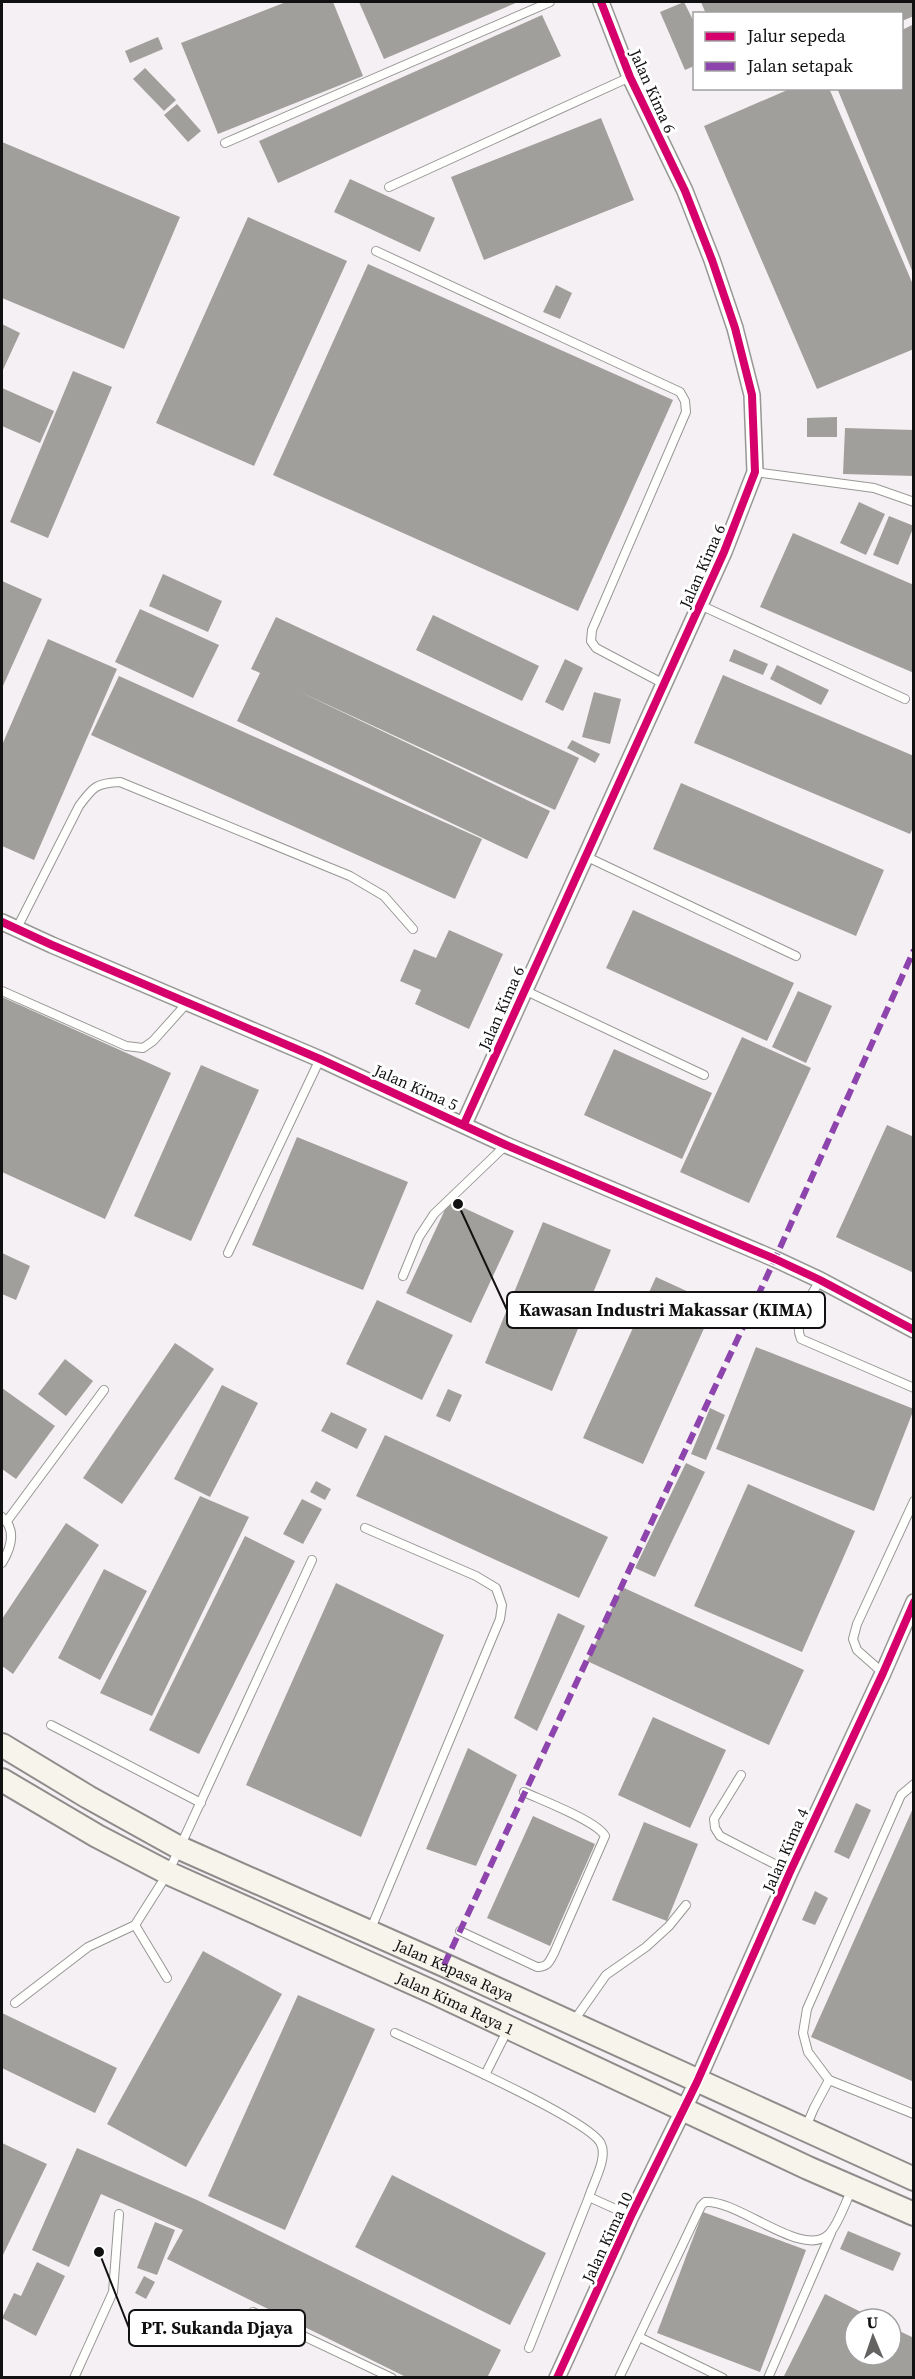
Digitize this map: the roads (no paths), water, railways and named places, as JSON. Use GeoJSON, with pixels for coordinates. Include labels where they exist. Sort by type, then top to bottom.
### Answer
{"type":"FeatureCollection","features":[{"type":"Feature","properties":{"kind":"main road","name":"Jalan Kapasa Raya"},"geometry":{"type":"LineString","coordinates":[[2,1745],[88,1797],[180,1848],[573,2023],[697,2082],[914,2179]]}},
{"type":"Feature","properties":{"kind":"main road","name":"Jalan Kima Raya 1"},"geometry":{"type":"LineString","coordinates":[[2,1780],[97,1836],[168,1873],[435,1993],[508,2029],[914,2214]]}},
{"type":"Feature","properties":{"kind":"street","name":"Jalan Kima 6"},"geometry":{"type":"LineString","coordinates":[[464,1124],[724,552],[755,472],[752,395],[735,328],[685,191],[630,77],[601,2]]}},
{"type":"Feature","properties":{"kind":"street","name":"Jalan Kima 5"},"geometry":{"type":"LineString","coordinates":[[2,922],[320,1059],[506,1145],[820,1280],[914,1330]]}},
{"type":"Feature","properties":{"kind":"street","name":"Jalan Kima 4"},"geometry":{"type":"LineString","coordinates":[[684,2109],[914,1602]]}},
{"type":"Feature","properties":{"kind":"street","name":"Jalan Kima 10"},"geometry":{"type":"LineString","coordinates":[[560,2377],[631,2216],[684,2109]]}},
{"type":"Feature","properties":{"kind":"lane"},"geometry":{"type":"LineString","coordinates":[[225,143],[550,2]]}},
{"type":"Feature","properties":{"kind":"lane"},"geometry":{"type":"LineString","coordinates":[[389,187],[630,77]]}},
{"type":"Feature","properties":{"kind":"lane"},"geometry":{"type":"LineString","coordinates":[[376,251],[680,392],[685,401],[686,412],[592,630],[591,641],[596,648],[664,684]]}},
{"type":"Feature","properties":{"kind":"lane"},"geometry":{"type":"LineString","coordinates":[[755,472],[874,488],[914,502]]}},
{"type":"Feature","properties":{"kind":"lane"},"geometry":{"type":"LineString","coordinates":[[700,605],[904,699]]}},
{"type":"Feature","properties":{"kind":"lane"},"geometry":{"type":"LineString","coordinates":[[17,928],[79,806],[90,791],[101,783],[120,782],[350,876],[384,896],[413,929]]}},
{"type":"Feature","properties":{"kind":"lane"},"geometry":{"type":"LineString","coordinates":[[585,856],[796,956]]}},
{"type":"Feature","properties":{"kind":"lane"},"geometry":{"type":"LineString","coordinates":[[524,990],[704,1075]]}},
{"type":"Feature","properties":{"kind":"lane"},"geometry":{"type":"LineString","coordinates":[[2,991],[126,1046],[142,1048],[153,1041],[189,1002]]}},
{"type":"Feature","properties":{"kind":"lane"},"geometry":{"type":"LineString","coordinates":[[228,1253],[320,1059]]}},
{"type":"Feature","properties":{"kind":"lane"},"geometry":{"type":"LineString","coordinates":[[403,1276],[419,1237],[435,1214],[506,1145]]}},
{"type":"Feature","properties":{"kind":"lane"},"geometry":{"type":"LineString","coordinates":[[820,1280],[798,1320],[797,1330],[801,1339],[914,1388]]}},
{"type":"Feature","properties":{"kind":"lane"},"geometry":{"type":"LineString","coordinates":[[2,1563],[12,1543],[4,1519],[104,1390]]}},
{"type":"Feature","properties":{"kind":"lane"},"geometry":{"type":"LineString","coordinates":[[883,1674],[857,1650],[853,1639],[857,1624],[914,1502]]}},
{"type":"Feature","properties":{"kind":"lane"},"geometry":{"type":"LineString","coordinates":[[365,1528],[476,1576],[496,1588],[502,1605],[500,1619],[370,1932]]}},
{"type":"Feature","properties":{"kind":"lane"},"geometry":{"type":"LineString","coordinates":[[15,2003],[88,1947],[135,1925],[168,1873],[312,1560]]}},
{"type":"Feature","properties":{"kind":"lane"},"geometry":{"type":"LineString","coordinates":[[51,1725],[201,1803]]}},
{"type":"Feature","properties":{"kind":"lane"},"geometry":{"type":"LineString","coordinates":[[741,1775],[714,1819],[715,1828],[720,1836],[790,1872]]}},
{"type":"Feature","properties":{"kind":"lane"},"geometry":{"type":"LineString","coordinates":[[914,1784],[902,1795],[807,2009],[802,2033],[808,2052],[829,2080],[914,2114]]}},
{"type":"Feature","properties":{"kind":"lane"},"geometry":{"type":"LineString","coordinates":[[460,1931],[537,1967],[544,1967],[551,1958],[604,1836],[602,1831],[589,1823],[524,1792]]}},
{"type":"Feature","properties":{"kind":"lane"},"geometry":{"type":"LineString","coordinates":[[573,2023],[606,1976],[662,1933],[686,1905]]}},
{"type":"Feature","properties":{"kind":"lane"},"geometry":{"type":"LineString","coordinates":[[135,1925],[167,1978]]}},
{"type":"Feature","properties":{"kind":"lane"},"geometry":{"type":"LineString","coordinates":[[485,2075],[508,2029]]}},
{"type":"Feature","properties":{"kind":"lane"},"geometry":{"type":"LineString","coordinates":[[395,2033],[485,2075],[580,2124],[596,2135],[603,2146],[603,2156],[589,2197],[529,2348]]}},
{"type":"Feature","properties":{"kind":"lane"},"geometry":{"type":"LineString","coordinates":[[805,2130],[829,2080]]}},
{"type":"Feature","properties":{"kind":"lane"},"geometry":{"type":"LineString","coordinates":[[768,2378],[853,2187]]}},
{"type":"Feature","properties":{"kind":"lane"},"geometry":{"type":"LineString","coordinates":[[589,2197],[631,2216]]}},
{"type":"Feature","properties":{"kind":"lane"},"geometry":{"type":"LineString","coordinates":[[619,2378],[701,2205],[705,2202],[721,2203],[795,2238],[810,2242],[821,2240],[831,2233]]}},
{"type":"Feature","properties":{"kind":"lane"},"geometry":{"type":"LineString","coordinates":[[74,2378],[114,2292],[120,2214]]}},
{"type":"Feature","properties":{"kind":"lane"},"geometry":{"type":"LineString","coordinates":[[254,2312],[392,2378]]}},
{"type":"Feature","properties":{"kind":"lane"},"geometry":{"type":"LineString","coordinates":[[639,2337],[723,2378]]}},
{"type":"Feature","properties":{"kind":"place","name":"Kawasan Industri Makassar (KIMA)"},"geometry":{"type":"Point","coordinates":[458,1204]}},
{"type":"Feature","properties":{"kind":"place","name":"PT. Sukanda Djaya"},"geometry":{"type":"Point","coordinates":[99,2252]}}]}
